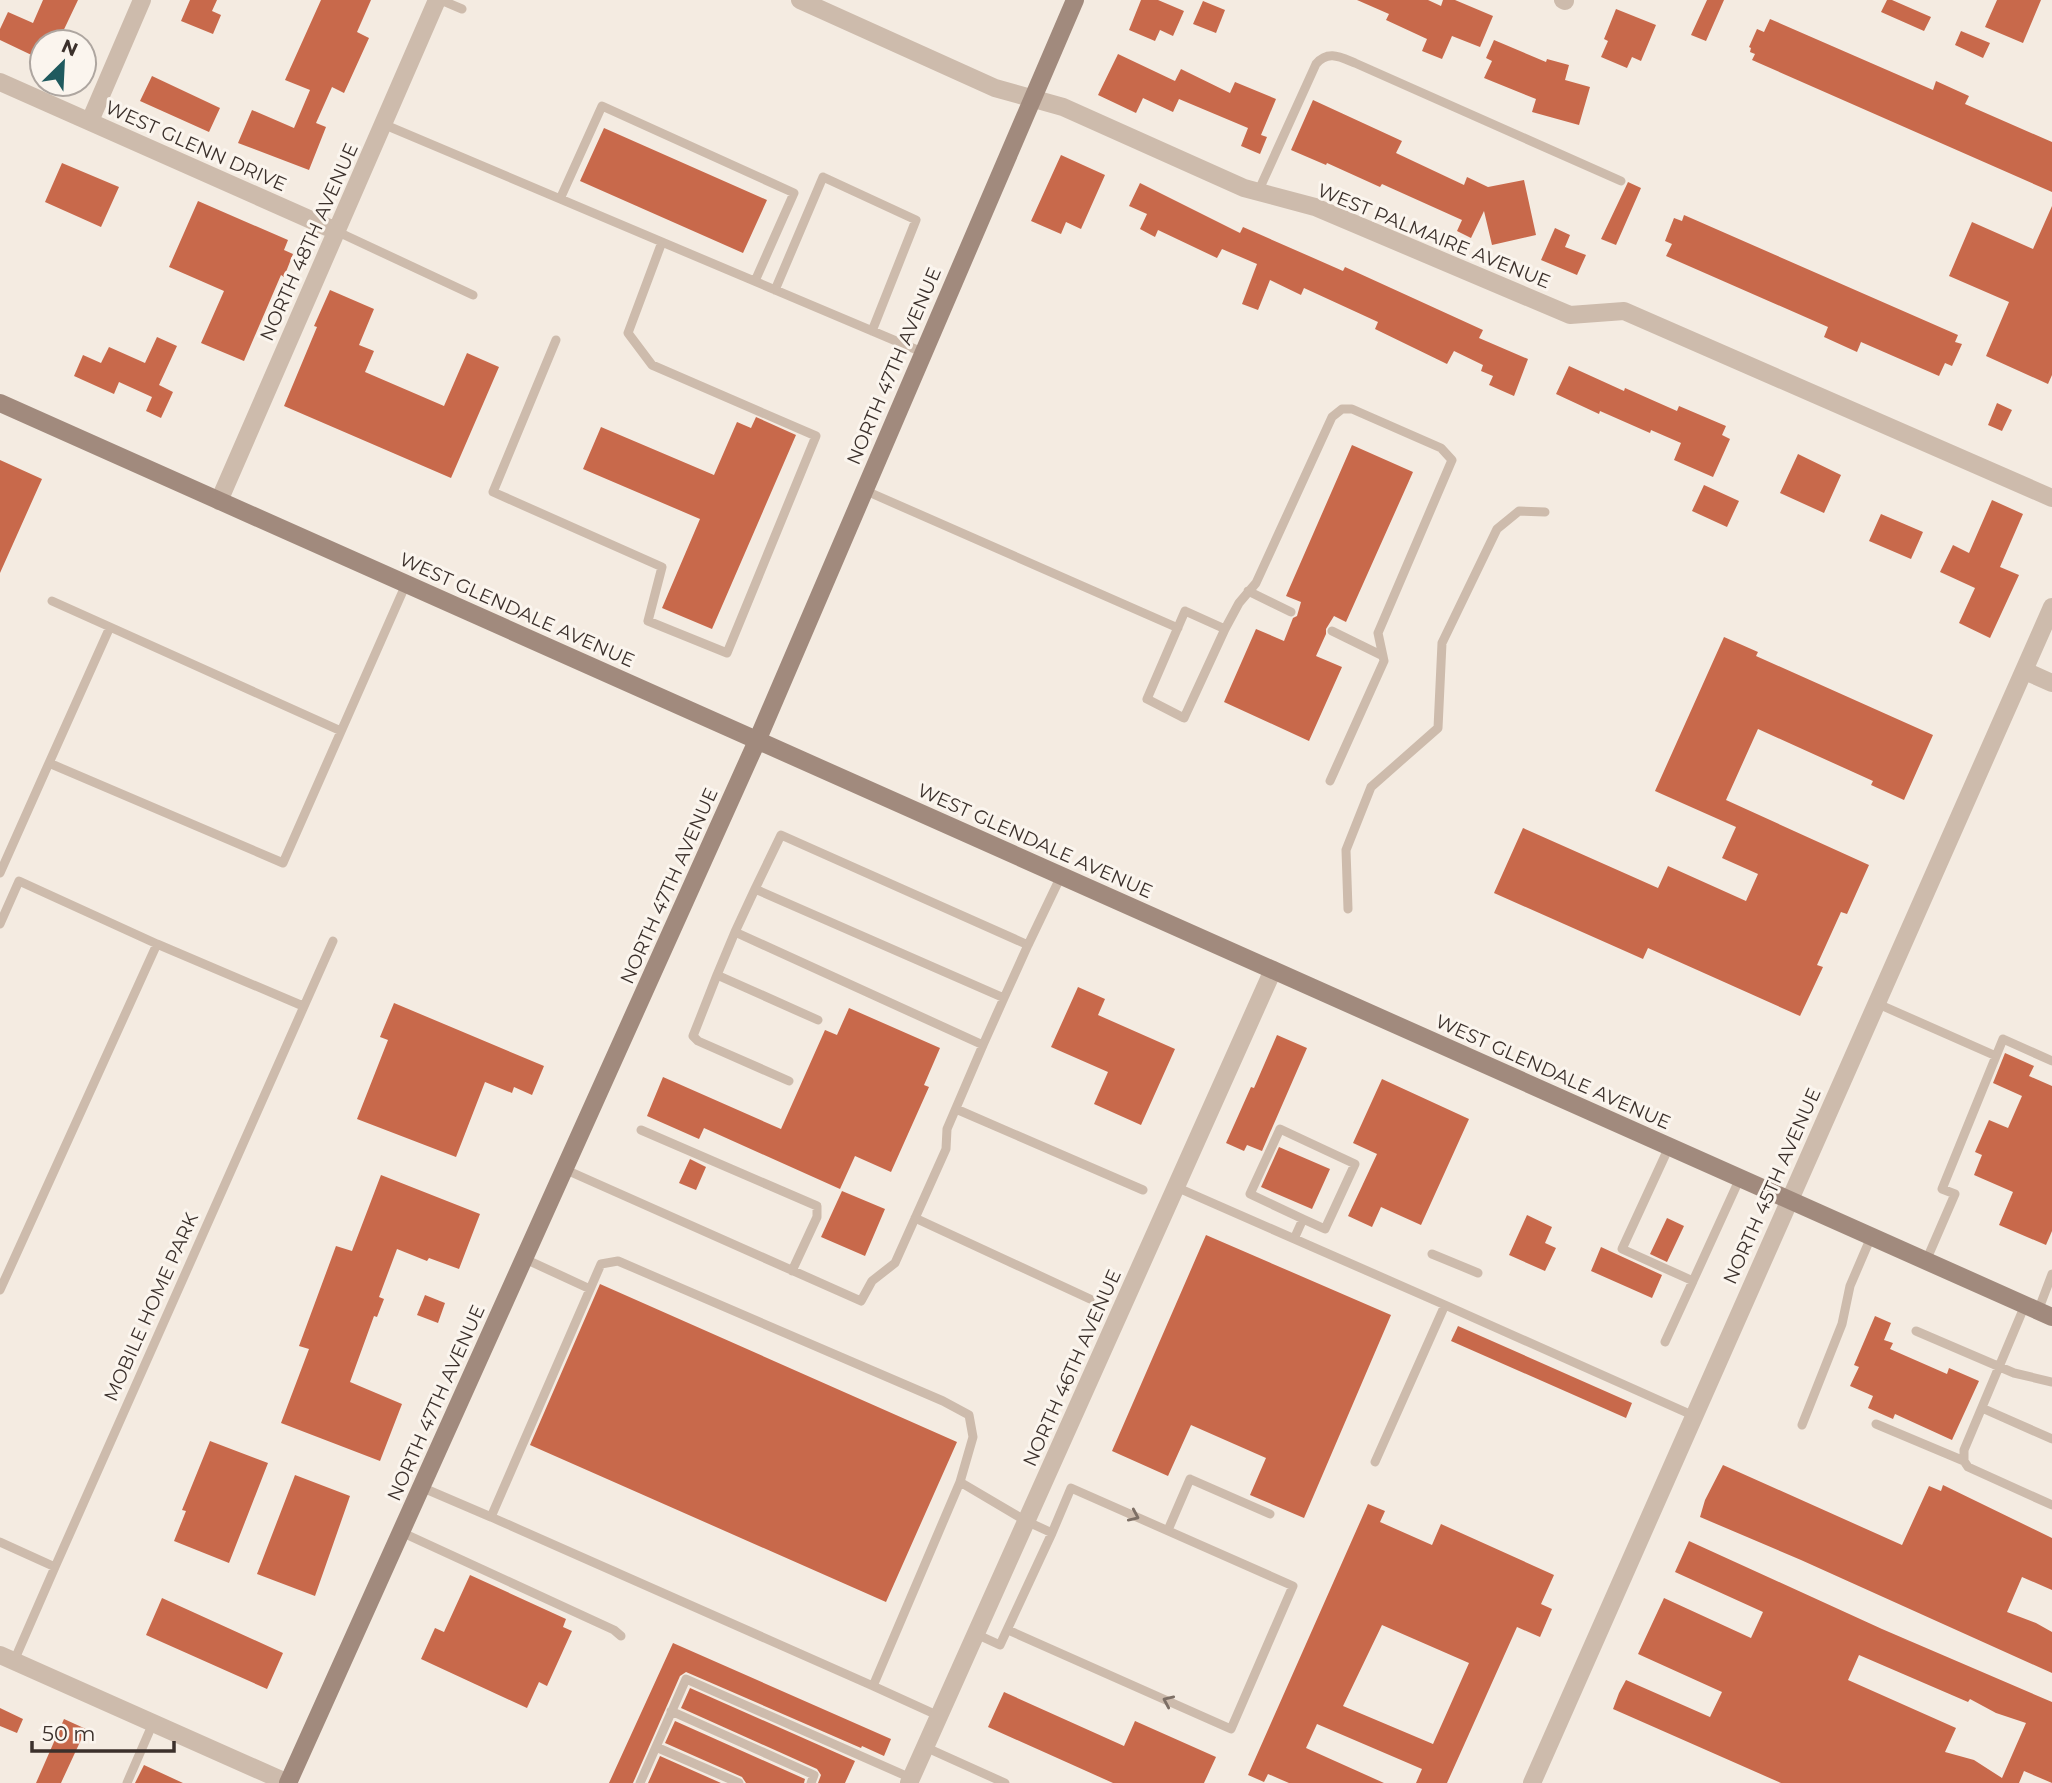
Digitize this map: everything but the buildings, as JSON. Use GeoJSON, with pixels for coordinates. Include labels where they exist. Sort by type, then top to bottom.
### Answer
{"type":"FeatureCollection","features":[{"type":"Feature","properties":{"kind":"main road","name":"NORTH 47TH AVENUE"},"geometry":{"type":"LineString","coordinates":[[288,1783],[757,741],[1075,0]]}},
{"type":"Feature","properties":{"kind":"main road","name":"WEST GLENDALE AVENUE"},"geometry":{"type":"LineString","coordinates":[[0,404],[2038,1311]]}},
{"type":"Feature","properties":{"kind":"street"},"geometry":{"type":"LineString","coordinates":[[90,121],[142,0]]}},
{"type":"Feature","properties":{"kind":"street","name":"NORTH 48TH AVENUE"},"geometry":{"type":"LineString","coordinates":[[219,501],[439,0]]}},
{"type":"Feature","properties":{"kind":"street","name":"WEST PALMAIRE AVENUE"},"geometry":{"type":"LineString","coordinates":[[800,0],[995,88],[1063,107],[1244,188],[1315,207],[1570,315],[1623,311],[2052,498]]}},
{"type":"Feature","properties":{"kind":"street","name":"WEST GLENN DRIVE"},"geometry":{"type":"LineString","coordinates":[[0,82],[336,231]]}},
{"type":"Feature","properties":{"kind":"street","name":"NORTH 45TH AVENUE"},"geometry":{"type":"LineString","coordinates":[[1531,1783],[2052,607]]}},
{"type":"Feature","properties":{"kind":"street"},"geometry":{"type":"LineString","coordinates":[[2025,671],[2052,683]]}},
{"type":"Feature","properties":{"kind":"street","name":"NORTH 46TH AVENUE"},"geometry":{"type":"LineString","coordinates":[[910,1781],[1273,970]]}},
{"type":"Feature","properties":{"kind":"street"},"geometry":{"type":"LineString","coordinates":[[7,1658],[288,1783]]}},
{"type":"Feature","properties":{"kind":"lane"},"geometry":{"type":"LineString","coordinates":[[439,0],[462,9]]}},
{"type":"Feature","properties":{"kind":"lane"},"geometry":{"type":"LineString","coordinates":[[1258,192],[1316,64],[1329,55],[1337,55],[1621,181]]}},
{"type":"Feature","properties":{"kind":"lane"},"geometry":{"type":"LineString","coordinates":[[560,199],[602,106],[794,193],[755,281]]}},
{"type":"Feature","properties":{"kind":"lane"},"geometry":{"type":"LineString","coordinates":[[383,124],[922,352]]}},
{"type":"Feature","properties":{"kind":"lane"},"geometry":{"type":"LineString","coordinates":[[775,290],[823,177],[916,220],[872,331]]}},
{"type":"Feature","properties":{"kind":"lane"},"geometry":{"type":"LineString","coordinates":[[336,231],[474,295]]}},
{"type":"Feature","properties":{"kind":"lane"},"geometry":{"type":"LineString","coordinates":[[556,340],[494,492],[662,567],[648,621],[727,653],[816,436],[652,365],[628,333],[662,242]]}},
{"type":"Feature","properties":{"kind":"lane"},"geometry":{"type":"LineString","coordinates":[[1226,629],[1185,611],[1147,699],[1184,718],[1239,603],[1256,583],[1332,417],[1342,409],[1352,408],[1441,447],[1452,460],[1378,634],[1384,661],[1330,781]]}},
{"type":"Feature","properties":{"kind":"lane"},"geometry":{"type":"LineString","coordinates":[[864,490],[1178,628]]}},
{"type":"Feature","properties":{"kind":"lane"},"geometry":{"type":"LineString","coordinates":[[1348,909],[1346,850],[1371,787],[1438,728],[1442,643],[1497,529],[1519,511],[1545,512]]}},
{"type":"Feature","properties":{"kind":"lane"},"geometry":{"type":"LineString","coordinates":[[48,763],[283,863],[406,584]]}},
{"type":"Feature","properties":{"kind":"lane"},"geometry":{"type":"LineString","coordinates":[[1248,591],[1292,612]]}},
{"type":"Feature","properties":{"kind":"lane"},"geometry":{"type":"LineString","coordinates":[[52,601],[341,731]]}},
{"type":"Feature","properties":{"kind":"lane"},"geometry":{"type":"LineString","coordinates":[[0,873],[110,627]]}},
{"type":"Feature","properties":{"kind":"lane"},"geometry":{"type":"LineString","coordinates":[[1332,631],[1383,656]]}},
{"type":"Feature","properties":{"kind":"lane"},"geometry":{"type":"LineString","coordinates":[[789,1081],[692,1036],[735,932],[781,835],[1028,945]]}},
{"type":"Feature","properties":{"kind":"lane"},"geometry":{"type":"LineString","coordinates":[[564,1169],[861,1301],[872,1281],[895,1263],[946,1149],[947,1129],[1060,876]]}},
{"type":"Feature","properties":{"kind":"lane"},"geometry":{"type":"LineString","coordinates":[[0,924],[19,881],[303,1006]]}},
{"type":"Feature","properties":{"kind":"lane"},"geometry":{"type":"LineString","coordinates":[[755,889],[1004,998]]}},
{"type":"Feature","properties":{"kind":"lane"},"geometry":{"type":"LineString","coordinates":[[735,932],[983,1045]]}},
{"type":"Feature","properties":{"kind":"lane","name":"MOBILE HOME PARK"},"geometry":{"type":"LineString","coordinates":[[7,1658],[55,1567],[333,941]]}},
{"type":"Feature","properties":{"kind":"lane"},"geometry":{"type":"LineString","coordinates":[[0,1290],[157,944]]}},
{"type":"Feature","properties":{"kind":"lane"},"geometry":{"type":"LineString","coordinates":[[717,975],[818,1020]]}},
{"type":"Feature","properties":{"kind":"lane"},"geometry":{"type":"LineString","coordinates":[[1876,1003],[1996,1056]]}},
{"type":"Feature","properties":{"kind":"lane"},"geometry":{"type":"LineString","coordinates":[[1926,1261],[1955,1194],[1942,1189],[2003,1040],[2052,1061]]}},
{"type":"Feature","properties":{"kind":"lane"},"geometry":{"type":"LineString","coordinates":[[956,1109],[1143,1190]]}},
{"type":"Feature","properties":{"kind":"lane"},"geometry":{"type":"LineString","coordinates":[[1280,1129],[1355,1164],[1325,1229],[1303,1219],[1250,1194],[1280,1129]]}},
{"type":"Feature","properties":{"kind":"lane"},"geometry":{"type":"LineString","coordinates":[[641,1130],[817,1206],[817,1217],[792,1271]]}},
{"type":"Feature","properties":{"kind":"lane"},"geometry":{"type":"LineString","coordinates":[[1669,1147],[1622,1249],[1693,1281]]}},
{"type":"Feature","properties":{"kind":"lane"},"geometry":{"type":"LineString","coordinates":[[1665,1342],[1740,1178]]}},
{"type":"Feature","properties":{"kind":"lane"},"geometry":{"type":"LineString","coordinates":[[1176,1187],[1692,1415]]}},
{"type":"Feature","properties":{"kind":"lane"},"geometry":{"type":"LineString","coordinates":[[915,1218],[1090,1298]]}},
{"type":"Feature","properties":{"kind":"lane"},"geometry":{"type":"LineString","coordinates":[[1294,1239],[1303,1219]]}},
{"type":"Feature","properties":{"kind":"lane"},"geometry":{"type":"LineString","coordinates":[[1802,1425],[1842,1324],[1850,1286],[1871,1237]]}},
{"type":"Feature","properties":{"kind":"lane"},"geometry":{"type":"LineString","coordinates":[[1433,1254],[1478,1273]]}},
{"type":"Feature","properties":{"kind":"lane"},"geometry":{"type":"LineString","coordinates":[[523,1258],[590,1289]]}},
{"type":"Feature","properties":{"kind":"lane"},"geometry":{"type":"LineString","coordinates":[[491,1517],[601,1264],[618,1261],[943,1401],[969,1415],[973,1437],[960,1482],[873,1686]]}},
{"type":"Feature","properties":{"kind":"lane"},"geometry":{"type":"LineString","coordinates":[[1964,1461],[1964,1450],[2000,1367],[2038,1311],[2052,1274]]}},
{"type":"Feature","properties":{"kind":"lane"},"geometry":{"type":"LineString","coordinates":[[1375,1462],[1445,1305]]}},
{"type":"Feature","properties":{"kind":"lane"},"geometry":{"type":"LineString","coordinates":[[1916,1331],[2000,1367],[2052,1382]]}},
{"type":"Feature","properties":{"kind":"lane"},"geometry":{"type":"LineString","coordinates":[[1982,1408],[2052,1439]]}},
{"type":"Feature","properties":{"kind":"lane"},"geometry":{"type":"LineString","coordinates":[[1876,1424],[1964,1461],[1968,1467],[2052,1505]]}},
{"type":"Feature","properties":{"kind":"lane"},"geometry":{"type":"LineString","coordinates":[[1168,1530],[1190,1479],[1270,1514]]}},
{"type":"Feature","properties":{"kind":"lane"},"geometry":{"type":"LineString","coordinates":[[960,1482],[1026,1521],[1052,1532]]}},
{"type":"Feature","properties":{"kind":"lane"},"geometry":{"type":"LineString","coordinates":[[421,1487],[939,1716]]}},
{"type":"Feature","properties":{"kind":"lane"},"geometry":{"type":"LineString","coordinates":[[976,1634],[1000,1645],[1071,1488],[1293,1586],[1231,1728],[1008,1630]]}},
{"type":"Feature","properties":{"kind":"lane"},"geometry":{"type":"LineString","coordinates":[[401,1532],[614,1630],[621,1636]]}},
{"type":"Feature","properties":{"kind":"lane"},"geometry":{"type":"LineString","coordinates":[[0,1542],[55,1567]]}},
{"type":"Feature","properties":{"kind":"lane"},"geometry":{"type":"LineString","coordinates":[[640,1783],[686,1679],[910,1781]]}},
{"type":"Feature","properties":{"kind":"lane"},"geometry":{"type":"LineString","coordinates":[[671,1711],[814,1776],[811,1783]]}},
{"type":"Feature","properties":{"kind":"lane"},"geometry":{"type":"LineString","coordinates":[[127,1783],[153,1723]]}},
{"type":"Feature","properties":{"kind":"lane"},"geometry":{"type":"LineString","coordinates":[[656,1747],[739,1783]]}},
{"type":"Feature","properties":{"kind":"lane"},"geometry":{"type":"LineString","coordinates":[[925,1747],[1005,1783]]}}]}
